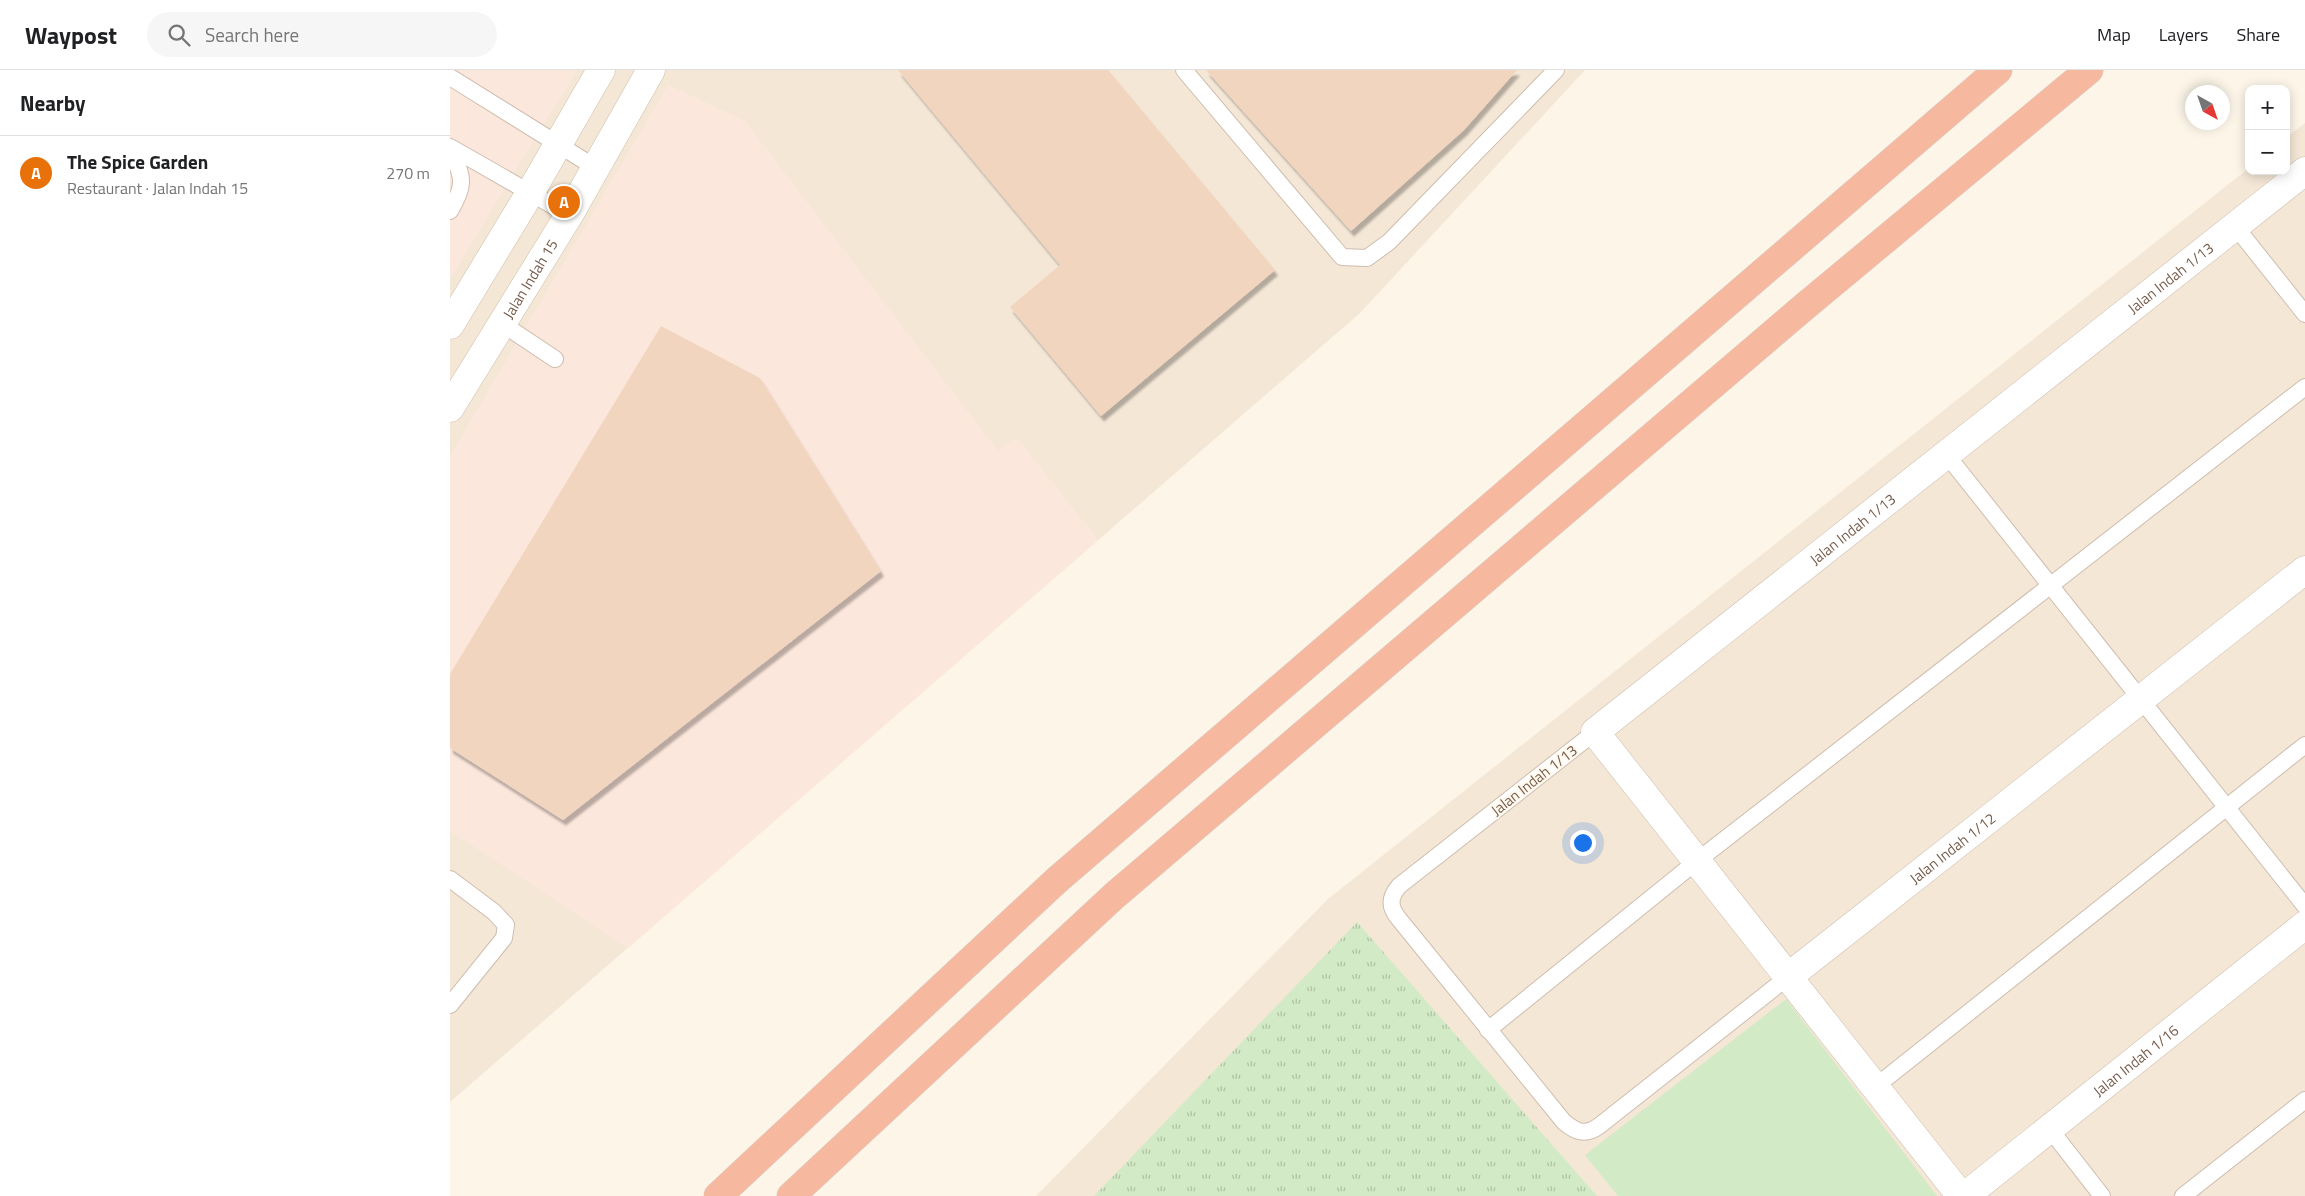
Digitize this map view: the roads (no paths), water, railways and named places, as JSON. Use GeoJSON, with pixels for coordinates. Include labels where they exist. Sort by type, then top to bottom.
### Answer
{"type":"FeatureCollection","features":[{"type":"Feature","properties":{"kind":"highway"},"geometry":{"type":"LineString","coordinates":[[718,1196],[1057,880],[1998,70]]}},
{"type":"Feature","properties":{"kind":"highway"},"geometry":{"type":"LineString","coordinates":[[791,1196],[1114,896],[1804,307],[2089,70]]}},
{"type":"Feature","properties":{"kind":"street"},"geometry":{"type":"LineString","coordinates":[[450,325],[559,145],[601,70]]}},
{"type":"Feature","properties":{"kind":"street","name":"Jalan Indah 15"},"geometry":{"type":"LineString","coordinates":[[450,408],[569,215],[651,70]]}},
{"type":"Feature","properties":{"kind":"street","name":"Jalan Indah 1/13"},"geometry":{"type":"LineString","coordinates":[[1595,732],[2305,171]]}},
{"type":"Feature","properties":{"kind":"street","name":"Jalan Indah 1/12"},"geometry":{"type":"LineString","coordinates":[[1788,978],[2305,570]]}},
{"type":"Feature","properties":{"kind":"street"},"geometry":{"type":"LineString","coordinates":[[1595,732],[1961,1196]]}},
{"type":"Feature","properties":{"kind":"street","name":"Jalan Indah 1/16"},"geometry":{"type":"LineString","coordinates":[[1965,1196],[2305,925]]}},
{"type":"Feature","properties":{"kind":"lane"},"geometry":{"type":"LineString","coordinates":[[1184,70],[1342,257],[1367,258],[1389,242],[1556,70]]}},
{"type":"Feature","properties":{"kind":"lane"},"geometry":{"type":"LineString","coordinates":[[450,77],[596,168]]}},
{"type":"Feature","properties":{"kind":"lane"},"geometry":{"type":"LineString","coordinates":[[451,147],[569,215]]}},
{"type":"Feature","properties":{"kind":"lane"},"geometry":{"type":"LineString","coordinates":[[450,211],[461,193],[462,181],[451,147]]}},
{"type":"Feature","properties":{"kind":"lane"},"geometry":{"type":"LineString","coordinates":[[2235,226],[2305,314]]}},
{"type":"Feature","properties":{"kind":"lane"},"geometry":{"type":"LineString","coordinates":[[501,323],[555,359]]}},
{"type":"Feature","properties":{"kind":"lane"},"geometry":{"type":"LineString","coordinates":[[1488,1030],[1697,861],[2305,387]]}},
{"type":"Feature","properties":{"kind":"lane"},"geometry":{"type":"LineString","coordinates":[[1946,454],[2305,906]]}},
{"type":"Feature","properties":{"kind":"lane","name":"Jalan Indah 1/13"},"geometry":{"type":"LineString","coordinates":[[1488,1030],[1393,911],[1390,903],[1392,894],[1399,886],[1595,732]]}},
{"type":"Feature","properties":{"kind":"lane"},"geometry":{"type":"LineString","coordinates":[[1875,1087],[2305,745]]}},
{"type":"Feature","properties":{"kind":"lane"},"geometry":{"type":"LineString","coordinates":[[450,879],[494,912],[506,925],[504,938],[450,1005]]}},
{"type":"Feature","properties":{"kind":"lane","name":"Jalan Indah 1/12"},"geometry":{"type":"LineString","coordinates":[[1488,1030],[1564,1122],[1574,1130],[1582,1133],[1592,1131],[1599,1126],[1788,978]]}},
{"type":"Feature","properties":{"kind":"lane"},"geometry":{"type":"LineString","coordinates":[[2182,1196],[2305,1100]]}},
{"type":"Feature","properties":{"kind":"lane"},"geometry":{"type":"LineString","coordinates":[[2049,1128],[2102,1196]]}},
{"type":"Feature","properties":{"kind":"place","name":"The Spice Garden"},"geometry":{"type":"Point","coordinates":[564,202]}}]}
